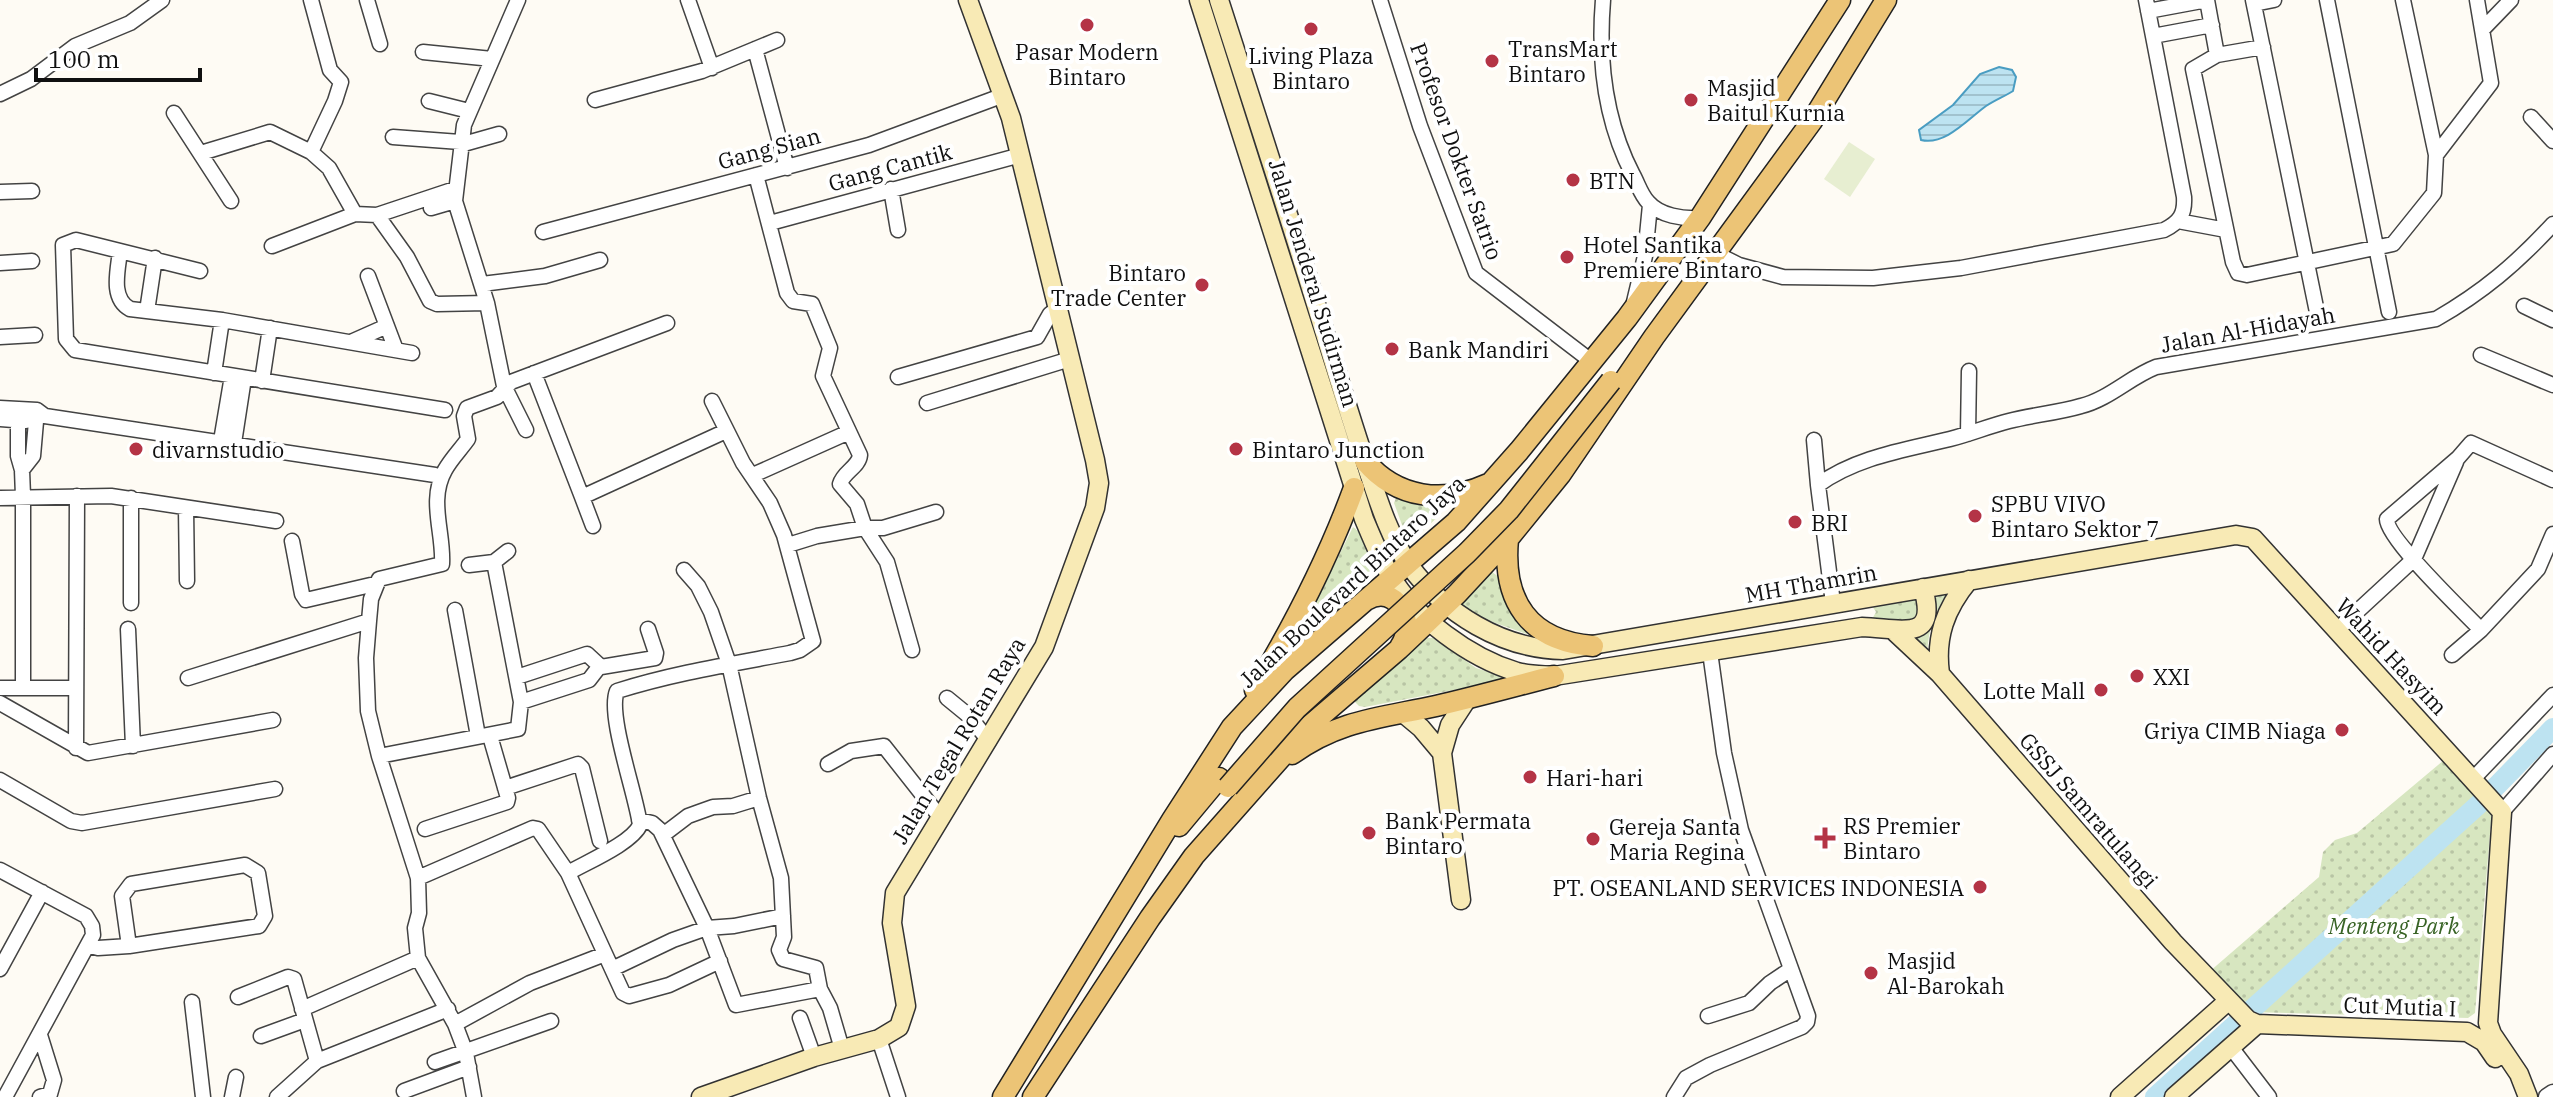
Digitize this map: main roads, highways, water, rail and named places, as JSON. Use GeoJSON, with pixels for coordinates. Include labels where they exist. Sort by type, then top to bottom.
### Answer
{"type":"FeatureCollection","features":[{"type":"Feature","properties":{"kind":"main road","name":"Jalan Tegal Rotan Raya"},"geometry":{"type":"LineString","coordinates":[[710,1095],[814,1057],[879,1039],[899,1027],[906,1006],[892,923],[895,893],[1044,647],[1098,494],[1095,460],[1021,155],[1004,95],[968,0]]}},
{"type":"Feature","properties":{"kind":"main road","name":"Jalan Jenderal Sudirman"},"geometry":{"type":"LineString","coordinates":[[1199,0],[1224,80],[1240,98],[1380,506],[1407,563]]}},
{"type":"Feature","properties":{"kind":"main road","name":"Jalan Jenderal Sudirman"},"geometry":{"type":"LineString","coordinates":[[1219,0],[1243,76],[1240,98],[1354,488],[1364,519],[1391,577]]}},
{"type":"Feature","properties":{"kind":"main road","name":"Jalan Boulevard Bintaro Jaya"},"geometry":{"type":"LineString","coordinates":[[1153,852],[1297,708],[1467,553],[1509,510],[1568,439],[1629,316],[1700,218],[1840,0]]}},
{"type":"Feature","properties":{"kind":"main road","name":"Jalan Boulevard Bintaro Jaya"},"geometry":{"type":"LineString","coordinates":[[1033,1097],[1157,907],[1194,856],[1308,727],[1399,649],[1476,574],[1568,464],[1654,337],[1812,121],[1886,0]]}},
{"type":"Feature","properties":{"kind":"main road"},"geometry":{"type":"LineString","coordinates":[[1224,80],[1237,82],[1243,76]]}},
{"type":"Feature","properties":{"kind":"main road","name":"Jalan Boulevard Bintaro Jaya"},"geometry":{"type":"LineString","coordinates":[[1003,1097],[1232,727],[1285,670],[1456,522],[1600,372],[1654,337]]}},
{"type":"Feature","properties":{"kind":"main road"},"geometry":{"type":"LineString","coordinates":[[1365,461],[1394,486],[1421,495],[1450,496],[1492,482]]}},
{"type":"Feature","properties":{"kind":"main road"},"geometry":{"type":"LineString","coordinates":[[1232,727],[1287,636],[1336,536],[1354,488]]}},
{"type":"Feature","properties":{"kind":"main road","name":"MH Thamrin"},"geometry":{"type":"LineString","coordinates":[[1407,563],[1430,590],[1482,629],[1536,650],[1563,650],[2236,535],[2249,536]]}},
{"type":"Feature","properties":{"kind":"main road","name":"Wahid Hasyim"},"geometry":{"type":"LineString","coordinates":[[2249,536],[2257,541],[2501,810],[2487,1009]]}},
{"type":"Feature","properties":{"kind":"main road"},"geometry":{"type":"LineString","coordinates":[[1436,539],[1430,554],[1437,566],[1451,576],[1476,574]]}},
{"type":"Feature","properties":{"kind":"main road"},"geometry":{"type":"LineString","coordinates":[[1508,539],[1509,581],[1524,615],[1549,636],[1572,644],[1593,646]]}},
{"type":"Feature","properties":{"kind":"main road"},"geometry":{"type":"LineString","coordinates":[[1391,577],[1430,620],[1460,644],[1519,672],[1554,676]]}},
{"type":"Feature","properties":{"kind":"main road"},"geometry":{"type":"LineString","coordinates":[[1940,674],[1938,657],[1942,623],[1969,580]]}},
{"type":"Feature","properties":{"kind":"main road"},"geometry":{"type":"LineString","coordinates":[[1273,767],[1296,750],[1354,722],[1467,699],[1554,676],[1862,627],[1894,631],[1924,624],[1929,611],[1923,588]]}},
{"type":"Feature","properties":{"kind":"main road"},"geometry":{"type":"LineString","coordinates":[[1362,602],[1380,595],[1391,599],[1403,610],[1408,626],[1399,649]]}},
{"type":"Feature","properties":{"kind":"main road","name":"GSSJ Samratulangi"},"geometry":{"type":"LineString","coordinates":[[1894,631],[1940,674],[2173,942],[2242,1013]]}},
{"type":"Feature","properties":{"kind":"main road"},"geometry":{"type":"LineString","coordinates":[[1461,900],[1442,753],[1450,725],[1467,699]]}},
{"type":"Feature","properties":{"kind":"main road"},"geometry":{"type":"LineString","coordinates":[[1403,713],[1421,728],[1442,753]]}},
{"type":"Feature","properties":{"kind":"main road","name":"Jalan Boulevard Bintaro Jaya"},"geometry":{"type":"LineString","coordinates":[[1194,856],[1203,821],[1224,783]]}},
{"type":"Feature","properties":{"kind":"main road"},"geometry":{"type":"LineString","coordinates":[[2467,1032],[2480,1024],[2487,1009]]}},
{"type":"Feature","properties":{"kind":"main road"},"geometry":{"type":"LineString","coordinates":[[2487,1009],[2489,1028],[2519,1074],[2526,1094]]}},
{"type":"Feature","properties":{"kind":"main road"},"geometry":{"type":"LineString","coordinates":[[2174,1097],[2219,1037],[2242,1013]]}},
{"type":"Feature","properties":{"kind":"main road"},"geometry":{"type":"LineString","coordinates":[[2120,1097],[2219,1037],[2242,1013]]}},
{"type":"Feature","properties":{"kind":"main road","name":"Cut Mutia I"},"geometry":{"type":"LineString","coordinates":[[2242,1013],[2467,1032],[2484,1042],[2510,1079],[2526,1094]]}},
{"type":"Feature","properties":{"kind":"water"},"geometry":{"type":"Polygon","coordinates":[[[1999,67],[2012,70],[2016,77],[2013,91],[1986,106],[1947,135],[1930,141],[1921,140],[1919,130],[1953,105],[1980,74],[1999,67]]]}},
{"type":"Feature","properties":{"kind":"waterway"},"geometry":{"type":"LineString","coordinates":[[2155,1097],[2478,805],[2553,728]]}},
{"type":"Feature","properties":{"kind":"place","name":"Pasar Modern Bintaro"},"geometry":{"type":"Point","coordinates":[1087,25]}},
{"type":"Feature","properties":{"kind":"place","name":"Living Plaza Bintaro"},"geometry":{"type":"Point","coordinates":[1311,29]}},
{"type":"Feature","properties":{"kind":"place","name":"TransMart Bintaro"},"geometry":{"type":"Point","coordinates":[1492,61]}},
{"type":"Feature","properties":{"kind":"place","name":"Masjid Baitul Kurnia"},"geometry":{"type":"Point","coordinates":[1691,100]}},
{"type":"Feature","properties":{"kind":"place","name":"BTN"},"geometry":{"type":"Point","coordinates":[1573,180]}},
{"type":"Feature","properties":{"kind":"place","name":"Hotel Santika Premiere Bintaro"},"geometry":{"type":"Point","coordinates":[1567,257]}},
{"type":"Feature","properties":{"kind":"place","name":"Bintaro Trade Center"},"geometry":{"type":"Point","coordinates":[1202,285]}},
{"type":"Feature","properties":{"kind":"place","name":"Bank Mandiri"},"geometry":{"type":"Point","coordinates":[1392,349]}},
{"type":"Feature","properties":{"kind":"place","name":"divarnstudio"},"geometry":{"type":"Point","coordinates":[136,449]}},
{"type":"Feature","properties":{"kind":"place","name":"Bintaro Junction"},"geometry":{"type":"Point","coordinates":[1236,449]}},
{"type":"Feature","properties":{"kind":"place","name":"SPBU VIVO Bintaro Sektor 7"},"geometry":{"type":"Point","coordinates":[1975,516]}},
{"type":"Feature","properties":{"kind":"place","name":"BRI"},"geometry":{"type":"Point","coordinates":[1795,522]}},
{"type":"Feature","properties":{"kind":"place","name":"XXI"},"geometry":{"type":"Point","coordinates":[2137,676]}},
{"type":"Feature","properties":{"kind":"place","name":"Lotte Mall"},"geometry":{"type":"Point","coordinates":[2101,690]}},
{"type":"Feature","properties":{"kind":"place","name":"Griya CIMB Niaga"},"geometry":{"type":"Point","coordinates":[2342,730]}},
{"type":"Feature","properties":{"kind":"place","name":"Hari-hari"},"geometry":{"type":"Point","coordinates":[1530,777]}},
{"type":"Feature","properties":{"kind":"place","name":"Bank Permata Bintaro"},"geometry":{"type":"Point","coordinates":[1369,833]}},
{"type":"Feature","properties":{"kind":"place","name":"RS Premier Bintaro"},"geometry":{"type":"Point","coordinates":[1825,838]}},
{"type":"Feature","properties":{"kind":"place","name":"Gereja Santa Maria Regina"},"geometry":{"type":"Point","coordinates":[1593,839]}},
{"type":"Feature","properties":{"kind":"place","name":"PT. OSEANLAND SERVICES INDONESIA"},"geometry":{"type":"Point","coordinates":[1980,887]}},
{"type":"Feature","properties":{"kind":"place","name":"Masjid Al-Barokah"},"geometry":{"type":"Point","coordinates":[1871,973]}},
{"type":"Feature","properties":{"kind":"park label","name":"Menteng Park"},"geometry":{"type":"Point","coordinates":[2394,925]}}]}
